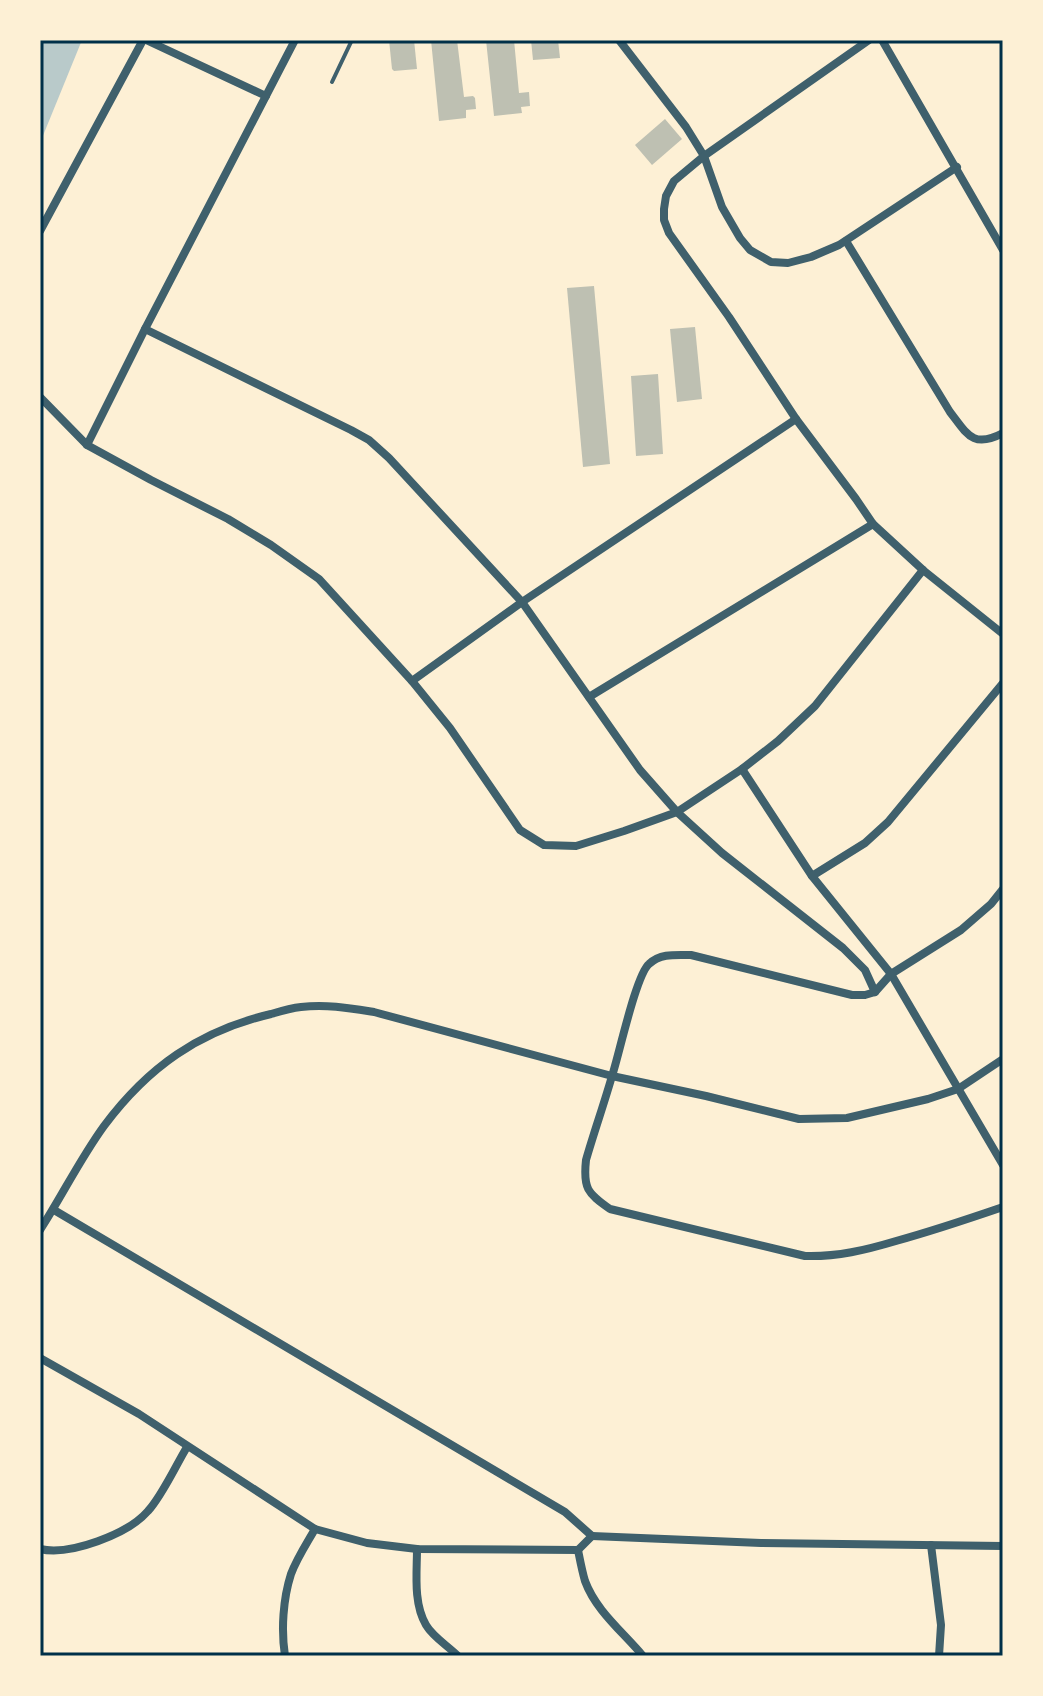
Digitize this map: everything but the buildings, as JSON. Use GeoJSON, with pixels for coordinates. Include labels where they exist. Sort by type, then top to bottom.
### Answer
{"type":"FeatureCollection","features":[{"type":"Feature","properties":{"kind":"street"},"geometry":{"type":"LineString","coordinates":[[40,231],[144,40],[266,96]]}},
{"type":"Feature","properties":{"kind":"street"},"geometry":{"type":"LineString","coordinates":[[87,445],[295,40]]}},
{"type":"Feature","properties":{"kind":"street"},"geometry":{"type":"LineString","coordinates":[[619,40],[678,116],[704,156],[722,207],[740,238],[750,250],[771,262],[788,263],[811,257],[846,241],[957,167]]}},
{"type":"Feature","properties":{"kind":"street"},"geometry":{"type":"LineString","coordinates":[[869,40],[704,156],[674,181],[666,196],[664,220],[669,233],[796,419],[873,524],[923,570],[1003,634]]}},
{"type":"Feature","properties":{"kind":"street"},"geometry":{"type":"LineString","coordinates":[[882,40],[1003,250]]}},
{"type":"Feature","properties":{"kind":"street"},"geometry":{"type":"LineString","coordinates":[[846,241],[950,412],[974,439],[987,441],[999,436]]}},
{"type":"Feature","properties":{"kind":"street"},"geometry":{"type":"LineString","coordinates":[[145,329],[339,423],[369,440],[389,458],[522,602],[640,770],[677,812],[722,853],[843,948],[865,970],[875,992]]}},
{"type":"Feature","properties":{"kind":"street"},"geometry":{"type":"LineString","coordinates":[[40,397],[87,445],[228,519],[319,579],[412,681],[450,728],[520,830],[544,845],[576,846],[677,812],[742,769],[815,706],[923,570]]}},
{"type":"Feature","properties":{"kind":"street"},"geometry":{"type":"LineString","coordinates":[[412,681],[522,602],[796,419]]}},
{"type":"Feature","properties":{"kind":"street"},"geometry":{"type":"LineString","coordinates":[[589,697],[873,524]]}},
{"type":"Feature","properties":{"kind":"street"},"geometry":{"type":"LineString","coordinates":[[812,876],[865,843],[888,822],[1003,683]]}},
{"type":"Feature","properties":{"kind":"street"},"geometry":{"type":"LineString","coordinates":[[742,769],[812,876],[891,974],[1003,1165]]}},
{"type":"Feature","properties":{"kind":"street"},"geometry":{"type":"LineString","coordinates":[[1003,889],[961,930],[891,974],[875,992],[865,995],[852,995],[691,955],[658,958],[645,968],[635,997],[586,1160],[584,1179],[592,1196],[610,1209],[805,1256],[853,1253],[1003,1207]]}},
{"type":"Feature","properties":{"kind":"street"},"geometry":{"type":"LineString","coordinates":[[40,1230],[103,1128],[139,1084],[171,1057],[204,1038],[244,1020],[299,1007],[335,1006],[374,1012],[612,1076],[799,1119],[847,1118],[928,1099],[958,1089],[1003,1059]]}},
{"type":"Feature","properties":{"kind":"street"},"geometry":{"type":"LineString","coordinates":[[54,1210],[565,1512],[592,1536],[761,1543],[1003,1546]]}},
{"type":"Feature","properties":{"kind":"street"},"geometry":{"type":"LineString","coordinates":[[40,1358],[139,1414],[315,1529],[367,1543],[417,1549],[578,1550],[592,1536]]}},
{"type":"Feature","properties":{"kind":"street"},"geometry":{"type":"LineString","coordinates":[[40,1549],[59,1550],[85,1545],[137,1521],[149,1510],[187,1447]]}},
{"type":"Feature","properties":{"kind":"street"},"geometry":{"type":"LineString","coordinates":[[285,1656],[285,1603],[292,1573],[315,1529]]}},
{"type":"Feature","properties":{"kind":"street"},"geometry":{"type":"LineString","coordinates":[[931,1545],[941,1625],[939,1656]]}},
{"type":"Feature","properties":{"kind":"street"},"geometry":{"type":"LineString","coordinates":[[417,1549],[420,1611],[426,1625],[458,1656]]}},
{"type":"Feature","properties":{"kind":"street"},"geometry":{"type":"LineString","coordinates":[[578,1550],[585,1580],[593,1597],[643,1656]]}},
{"type":"Feature","properties":{"kind":"lane"},"geometry":{"type":"LineString","coordinates":[[332,82],[352,40]]}},
{"type":"Feature","properties":{"kind":"shaded area"},"geometry":{"type":"Polygon","coordinates":[[[40,40],[82,40],[40,143],[40,40]]]}}]}
